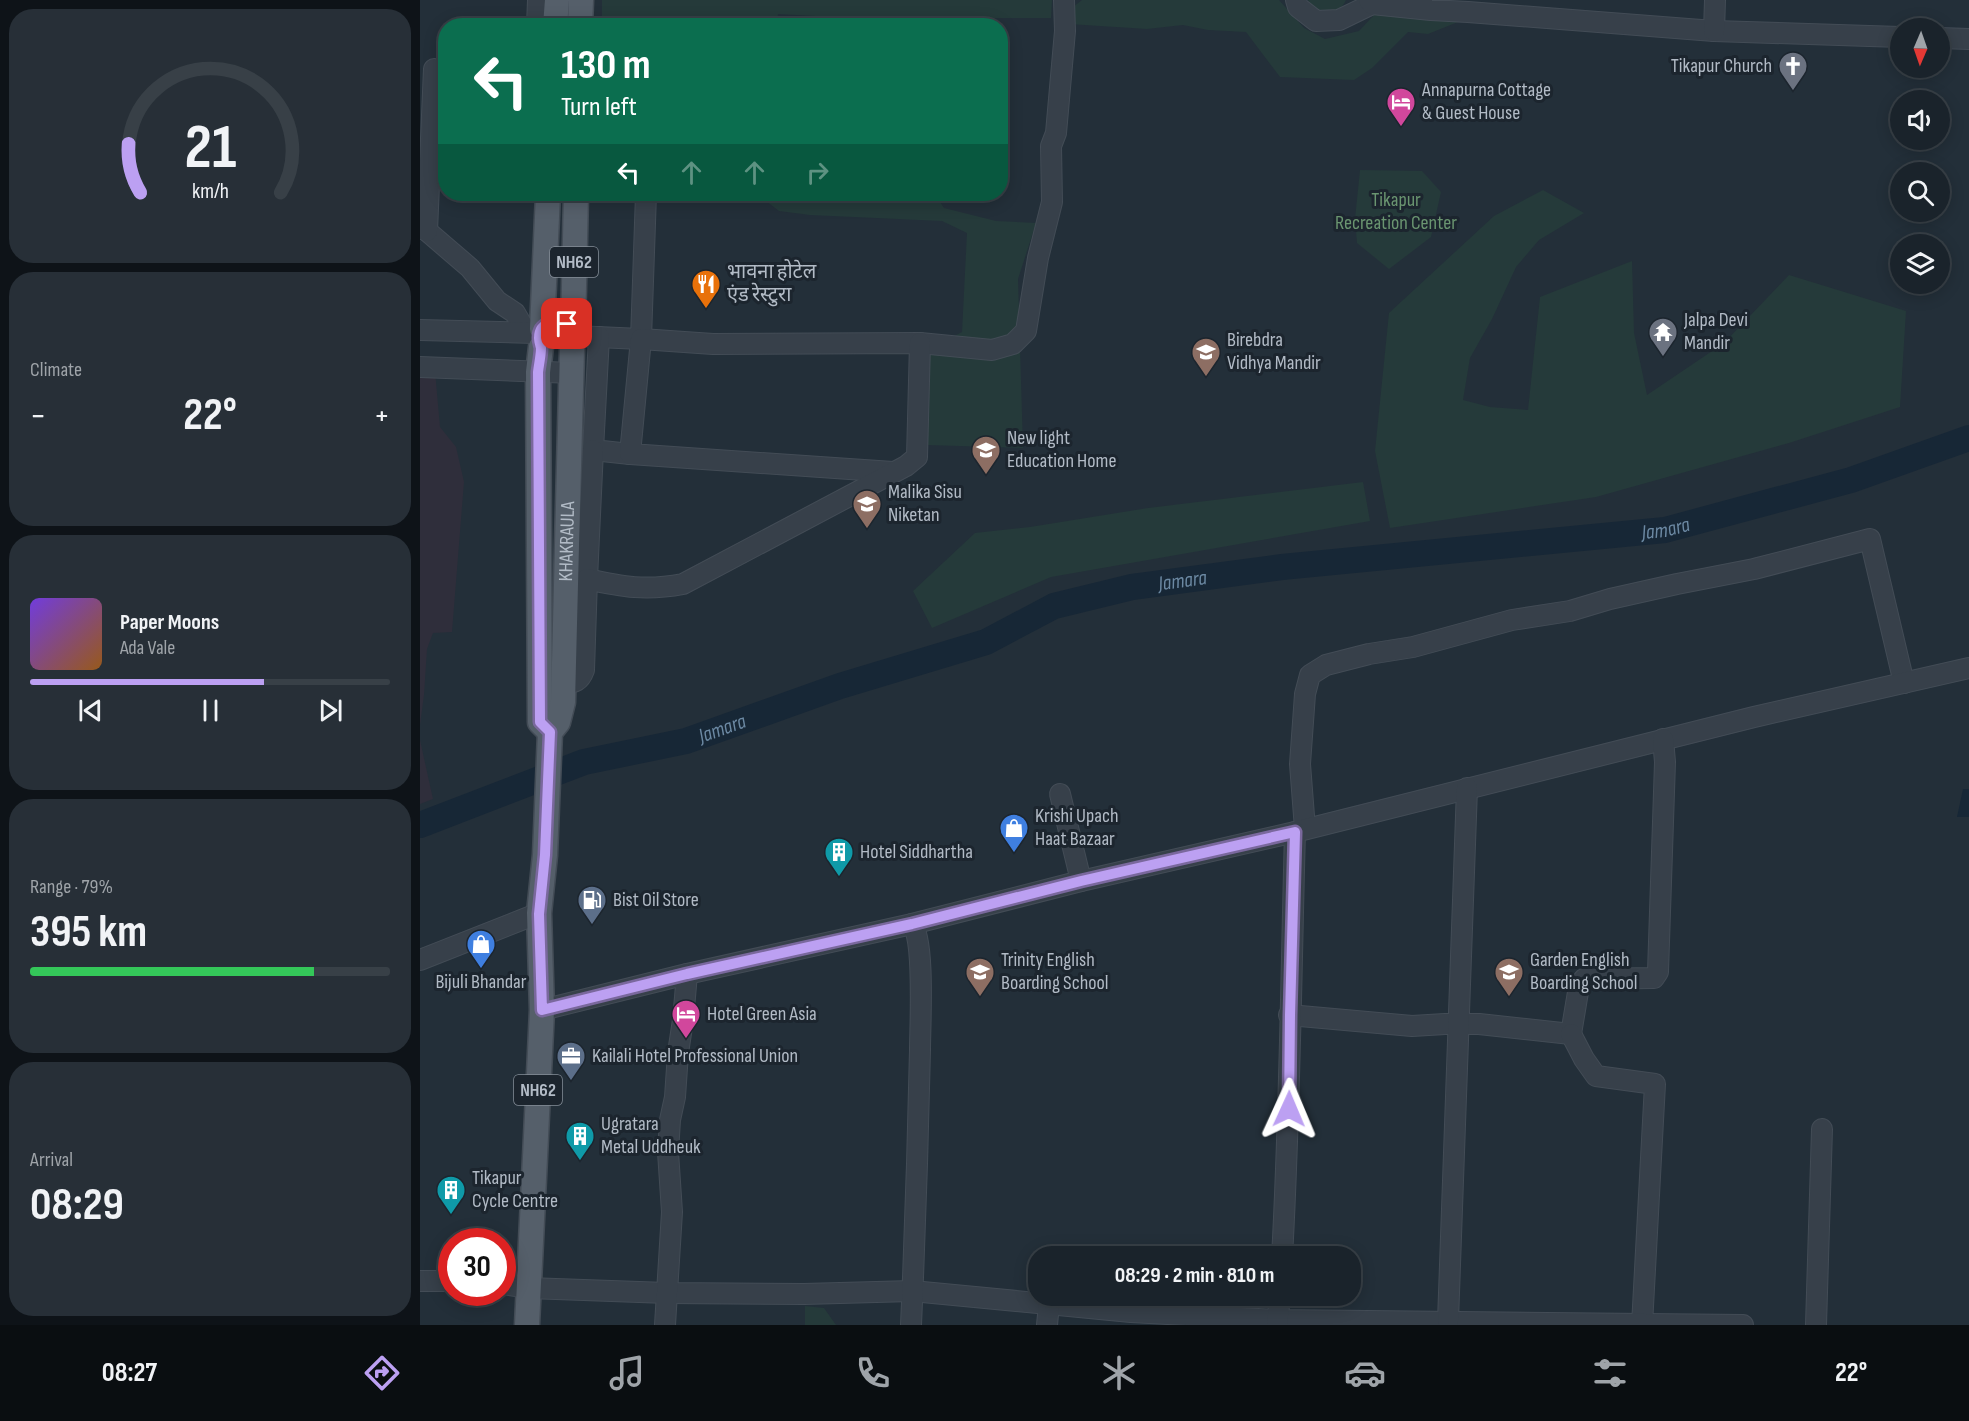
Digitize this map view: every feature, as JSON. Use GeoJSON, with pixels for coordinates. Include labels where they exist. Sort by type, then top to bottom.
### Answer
{"type":"FeatureCollection","features":[{"type":"Feature","properties":{"kind":"main road"},"geometry":{"type":"LineString","coordinates":[[555,18],[556,0]]}},
{"type":"Feature","properties":{"kind":"main road"},"geometry":{"type":"LineString","coordinates":[[580,18],[581,0]]}},
{"type":"Feature","properties":{"kind":"main road","name":"NH62"},"geometry":{"type":"LineString","coordinates":[[537,335],[547,201]]}},
{"type":"Feature","properties":{"kind":"main road","name":"NH62"},"geometry":{"type":"LineString","coordinates":[[576,201],[580,338]]}},
{"type":"Feature","properties":{"kind":"main road"},"geometry":{"type":"LineString","coordinates":[[537,335],[549,322],[558,321],[567,324],[580,338]]}},
{"type":"Feature","properties":{"kind":"main road","name":"KHAKRAULA"},"geometry":{"type":"LineString","coordinates":[[537,335],[540,722],[550,738]]}},
{"type":"Feature","properties":{"kind":"main road","name":"KHAKRAULA"},"geometry":{"type":"LineString","coordinates":[[550,738],[558,722],[563,702],[569,435],[573,374],[580,338]]}},
{"type":"Feature","properties":{"kind":"main road","name":"NH62"},"geometry":{"type":"LineString","coordinates":[[527,1325],[542,1010],[539,914],[545,855],[550,738]]}},
{"type":"Feature","properties":{"kind":"street"},"geometry":{"type":"LineString","coordinates":[[537,18],[538,0]]}},
{"type":"Feature","properties":{"kind":"street"},"geometry":{"type":"LineString","coordinates":[[563,683],[574,683],[581,679],[584,670],[593,450],[580,338],[714,344],[920,343],[992,350],[1013,344],[1026,331],[1038,258],[1052,202],[1051,146],[1056,133],[1065,31],[1064,0]]}},
{"type":"Feature","properties":{"kind":"street"},"geometry":{"type":"LineString","coordinates":[[1296,0],[1298,7],[1316,21],[1340,20],[1370,2],[1431,10],[1714,31],[1890,37]]}},
{"type":"Feature","properties":{"kind":"street"},"geometry":{"type":"LineString","coordinates":[[1714,31],[1715,0]]}},
{"type":"Feature","properties":{"kind":"street"},"geometry":{"type":"LineString","coordinates":[[1950,38],[1969,39]]}},
{"type":"Feature","properties":{"kind":"street"},"geometry":{"type":"LineString","coordinates":[[433,69],[424,229],[470,268],[497,301],[514,313],[537,335]]}},
{"type":"Feature","properties":{"kind":"street"},"geometry":{"type":"LineString","coordinates":[[630,454],[641,339],[646,201]]}},
{"type":"Feature","properties":{"kind":"street"},"geometry":{"type":"LineString","coordinates":[[420,330],[537,335]]}},
{"type":"Feature","properties":{"kind":"street"},"geometry":{"type":"LineString","coordinates":[[586,579],[627,588],[663,588],[683,584],[906,466],[917,458],[920,343]]}},
{"type":"Feature","properties":{"kind":"street"},"geometry":{"type":"LineString","coordinates":[[420,367],[573,374]]}},
{"type":"Feature","properties":{"kind":"street"},"geometry":{"type":"LineString","coordinates":[[593,450],[893,472]]}},
{"type":"Feature","properties":{"kind":"street"},"geometry":{"type":"LineString","coordinates":[[1283,1246],[1288,1151],[1290,1015],[1300,830],[1300,764],[1305,694],[1310,675],[1326,665],[1369,654],[1413,647],[1512,620],[1569,611],[1610,599],[1754,569],[1870,539],[1904,683]]}},
{"type":"Feature","properties":{"kind":"street"},"geometry":{"type":"LineString","coordinates":[[542,1010],[687,974],[912,924],[1663,739],[1969,668]]}},
{"type":"Feature","properties":{"kind":"street"},"geometry":{"type":"LineString","coordinates":[[1641,1324],[1655,1083],[1596,1076],[1571,1034],[1579,986],[1584,979],[1654,978],[1658,972],[1665,762],[1663,739]]}},
{"type":"Feature","properties":{"kind":"street"},"geometry":{"type":"LineString","coordinates":[[1448,1321],[1467,788]]}},
{"type":"Feature","properties":{"kind":"street"},"geometry":{"type":"LineString","coordinates":[[1059,794],[1081,881]]}},
{"type":"Feature","properties":{"kind":"street"},"geometry":{"type":"LineString","coordinates":[[420,960],[539,914]]}},
{"type":"Feature","properties":{"kind":"street"},"geometry":{"type":"LineString","coordinates":[[911,1325],[919,1133],[921,993],[918,934],[912,924]]}},
{"type":"Feature","properties":{"kind":"street"},"geometry":{"type":"LineString","coordinates":[[665,1325],[672,1212],[668,1152],[669,1120],[675,1097],[687,974]]}},
{"type":"Feature","properties":{"kind":"street"},"geometry":{"type":"LineString","coordinates":[[1290,1015],[1412,1026],[1460,1024],[1571,1034]]}},
{"type":"Feature","properties":{"kind":"street"},"geometry":{"type":"LineString","coordinates":[[1816,1325],[1822,1129]]}},
{"type":"Feature","properties":{"kind":"street"},"geometry":{"type":"LineString","coordinates":[[420,1281],[438,1281]]}},
{"type":"Feature","properties":{"kind":"street"},"geometry":{"type":"LineString","coordinates":[[516,1286],[667,1293],[804,1294],[912,1291],[1028,1302]]}},
{"type":"Feature","properties":{"kind":"street"},"geometry":{"type":"LineString","coordinates":[[1047,1325],[1048,1306]]}},
{"type":"Feature","properties":{"kind":"street"},"geometry":{"type":"LineString","coordinates":[[1069,1306],[1277,1322],[1448,1321],[1743,1325]]}},
{"type":"Feature","properties":{"kind":"street"},"geometry":{"type":"LineString","coordinates":[[1277,1322],[1279,1306]]}},
{"type":"Feature","properties":{"kind":"shaded area"},"geometry":{"type":"Polygon","coordinates":[[[420,370],[435,371],[440,427],[456,447],[464,482],[452,632],[433,633],[427,649],[420,725],[420,370]]]}},
{"type":"Feature","properties":{"kind":"shaded area"},"geometry":{"type":"Polygon","coordinates":[[[420,740],[433,799],[420,804],[420,740]]]}},
{"type":"Feature","properties":{"kind":"green space"},"geometry":{"type":"Polygon","coordinates":[[[602,0],[1052,0],[1051,18],[852,18],[778,14],[778,18],[602,18],[602,0]]]}},
{"type":"Feature","properties":{"kind":"green space"},"geometry":{"type":"Polygon","coordinates":[[[1082,0],[1279,0],[1304,28],[1325,39],[1359,31],[1374,15],[1425,15],[1458,22],[1428,34],[1408,32],[1372,68],[1354,80],[1280,77],[1246,32],[1208,30],[1183,25],[1147,29],[1069,24],[1068,11],[1082,0]]]}},
{"type":"Feature","properties":{"kind":"green space"},"geometry":{"type":"Polygon","coordinates":[[[1308,0],[1346,0],[1338,10],[1327,13],[1316,10],[1308,0]]]}},
{"type":"Feature","properties":{"kind":"green space","name":"Tikapur Recreation Center"},"geometry":{"type":"Polygon","coordinates":[[[1360,170],[1422,171],[1441,192],[1431,237],[1389,269],[1357,243],[1355,219],[1360,170]]]}},
{"type":"Feature","properties":{"kind":"green space"},"geometry":{"type":"Polygon","coordinates":[[[1543,190],[1584,213],[1539,240],[1516,267],[1492,319],[1470,358],[1463,400],[1490,407],[1528,410],[1540,297],[1632,261],[1634,333],[1647,395],[1724,343],[1789,275],[1906,311],[1900,407],[1789,443],[1596,497],[1390,528],[1375,451],[1389,313],[1494,216],[1543,190]]]}},
{"type":"Feature","properties":{"kind":"green space"},"geometry":{"type":"Polygon","coordinates":[[[766,201],[940,201],[944,208],[996,221],[1036,223],[1018,279],[1023,448],[926,445],[928,350],[962,332],[967,233],[942,221],[810,215],[779,211],[766,201]]]}},
{"type":"Feature","properties":{"kind":"green space"},"geometry":{"type":"Polygon","coordinates":[[[1363,482],[1370,521],[1051,577],[932,628],[913,591],[975,533],[1030,527],[1148,508],[1363,482]]]}},
{"type":"Feature","properties":{"kind":"green space"},"geometry":{"type":"Polygon","coordinates":[[[805,1306],[824,1308],[836,1325],[805,1325],[805,1306]]]}},
{"type":"Feature","properties":{"kind":"water"},"geometry":{"type":"Polygon","coordinates":[[[1963,789],[1969,789],[1969,817],[1957,817],[1963,789]]]}},
{"type":"Feature","properties":{"kind":"waterway","name":"Jamara"},"geometry":{"type":"LineString","coordinates":[[420,825],[584,762],[686,741],[840,686],[986,642],[1054,606],[1132,587],[1282,567],[1665,530],[1851,480],[1969,438]]}},
{"type":"Feature","properties":{"kind":"place","name":"Tikapur Church"},"geometry":{"type":"Point","coordinates":[1793,92]}},
{"type":"Feature","properties":{"kind":"place","name":"Annapurna Cottage & Guest House"},"geometry":{"type":"Point","coordinates":[1401,128]}},
{"type":"Feature","properties":{"kind":"place","name":"भावना होटेल एंड रेस्टुरा"},"geometry":{"type":"Point","coordinates":[706,310]}},
{"type":"Feature","properties":{"kind":"place","name":"Jalpa Devi Mandir"},"geometry":{"type":"Point","coordinates":[1663,358]}},
{"type":"Feature","properties":{"kind":"place","name":"Birebdra Vidhya Mandir"},"geometry":{"type":"Point","coordinates":[1206,378]}},
{"type":"Feature","properties":{"kind":"place","name":"New light Education Home"},"geometry":{"type":"Point","coordinates":[986,476]}},
{"type":"Feature","properties":{"kind":"place","name":"Malika Sisu Niketan"},"geometry":{"type":"Point","coordinates":[867,530]}},
{"type":"Feature","properties":{"kind":"place","name":"Krishi Upach Haat Bazaar"},"geometry":{"type":"Point","coordinates":[1014,854]}},
{"type":"Feature","properties":{"kind":"place","name":"Hotel Siddhartha"},"geometry":{"type":"Point","coordinates":[839,878]}},
{"type":"Feature","properties":{"kind":"place","name":"Bist Oil Store"},"geometry":{"type":"Point","coordinates":[592,926]}},
{"type":"Feature","properties":{"kind":"place","name":"Bijuli Bhandar"},"geometry":{"type":"Point","coordinates":[481,970]}},
{"type":"Feature","properties":{"kind":"place","name":"Trinity English Boarding School"},"geometry":{"type":"Point","coordinates":[980,998]}},
{"type":"Feature","properties":{"kind":"place","name":"Garden English Boarding School"},"geometry":{"type":"Point","coordinates":[1509,998]}},
{"type":"Feature","properties":{"kind":"place","name":"Hotel Green Asia"},"geometry":{"type":"Point","coordinates":[686,1040]}},
{"type":"Feature","properties":{"kind":"place","name":"Kailali Hotel Professional Union"},"geometry":{"type":"Point","coordinates":[571,1082]}},
{"type":"Feature","properties":{"kind":"place","name":"Ugratara Metal Uddheuk"},"geometry":{"type":"Point","coordinates":[580,1162]}},
{"type":"Feature","properties":{"kind":"place","name":"Tikapur Cycle Centre"},"geometry":{"type":"Point","coordinates":[451,1216]}},
{"type":"Feature","properties":{"kind":"route"},"geometry":{"type":"LineString","coordinates":[[567,324],[558,321],[549,322],[542,328],[539,337],[541,347],[538,372],[540,722],[550,732],[545,855],[539,914],[542,1010],[1295,832],[1289,1109]]}}]}
